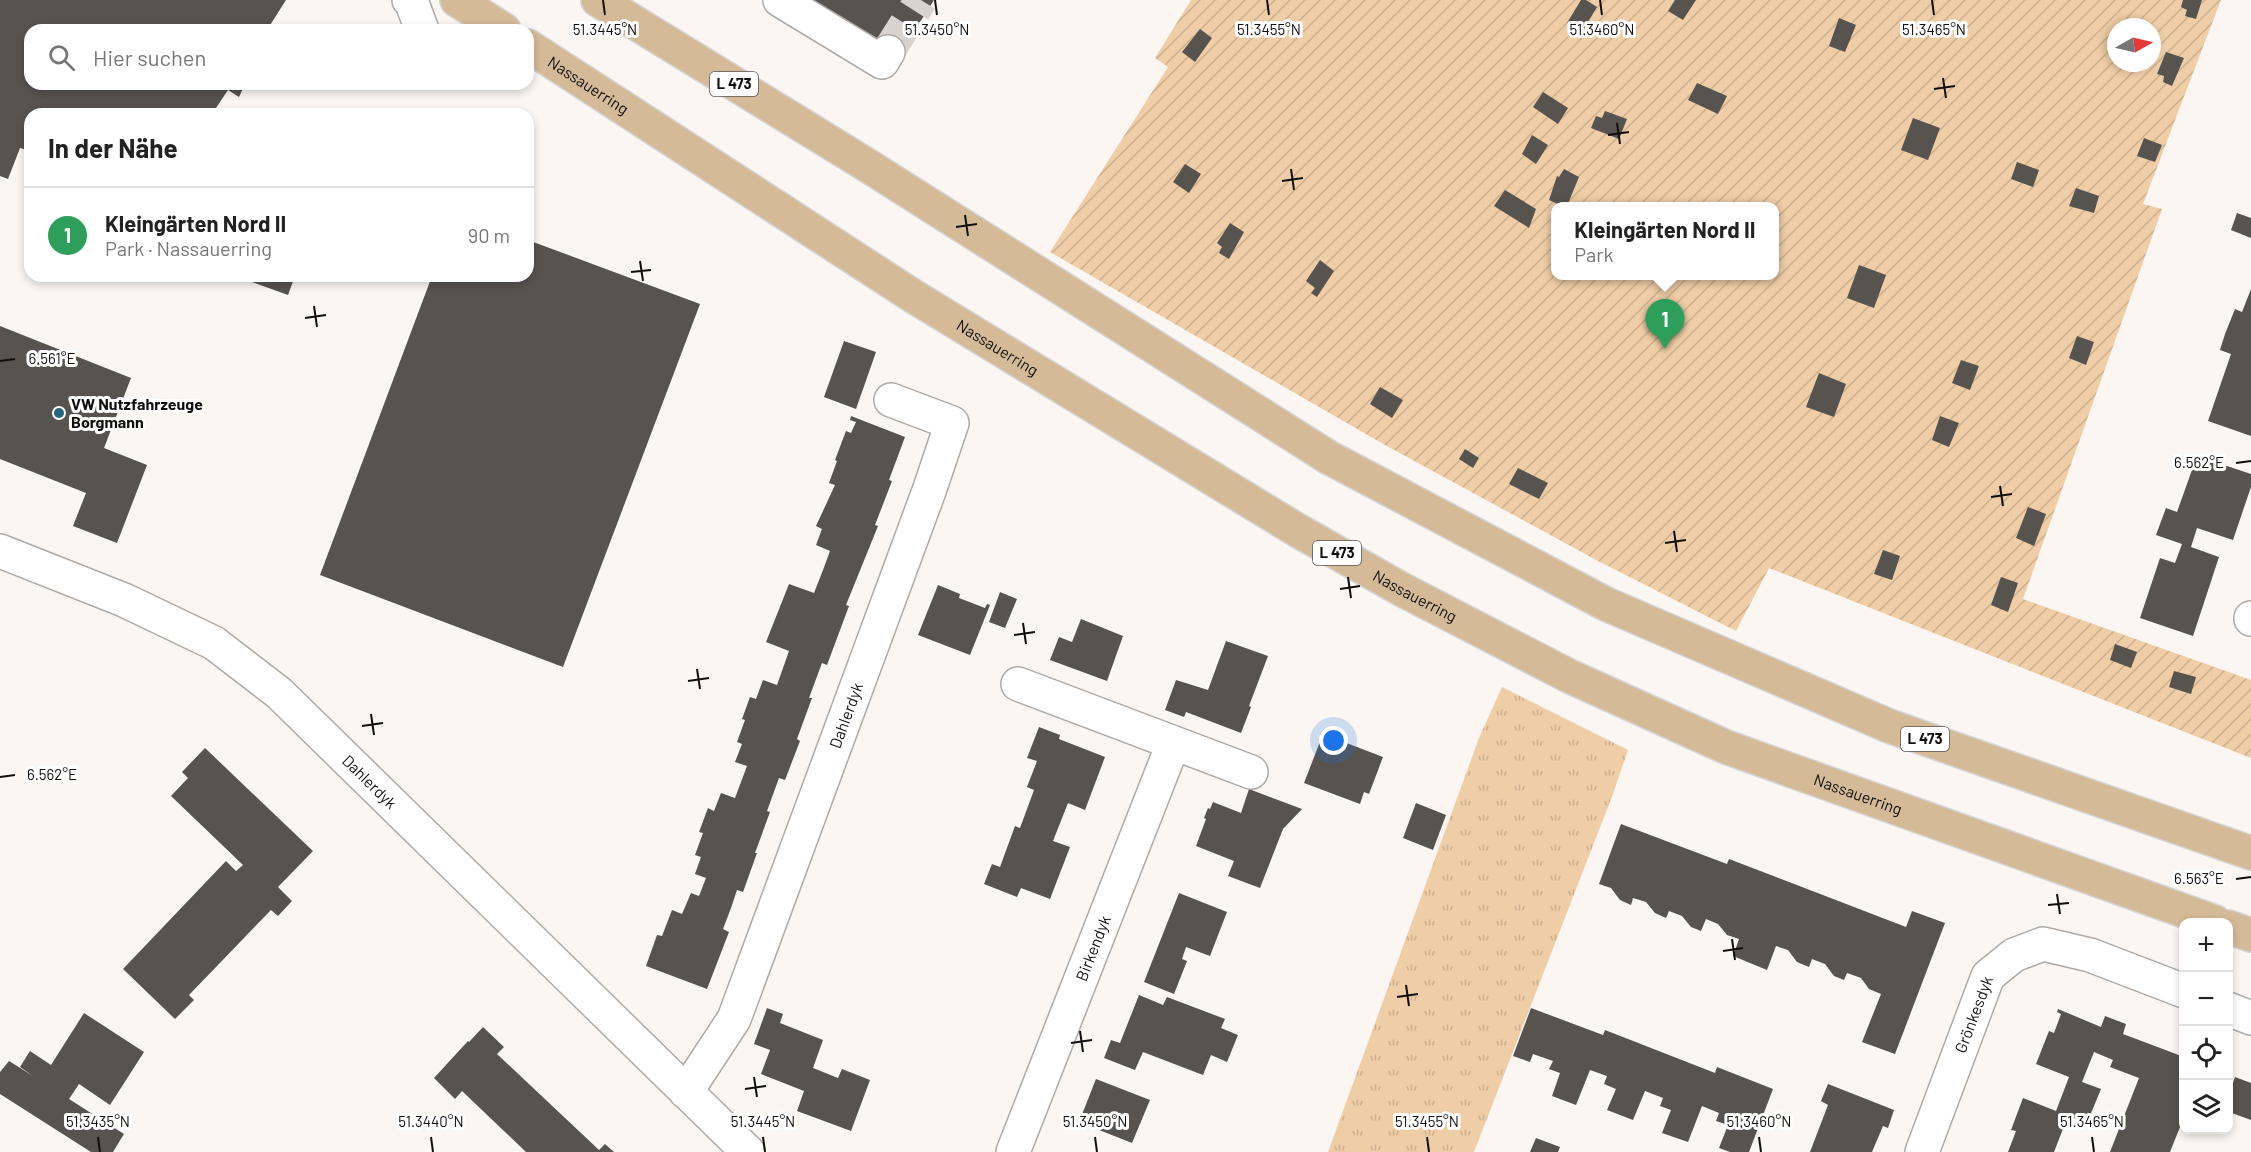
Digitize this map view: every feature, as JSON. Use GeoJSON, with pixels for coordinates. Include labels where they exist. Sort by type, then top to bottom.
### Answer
{"type":"FeatureCollection","features":[{"type":"Feature","properties":{"kind":"main road"},"geometry":{"type":"LineString","coordinates":[[457,0],[495,24]]}},
{"type":"Feature","properties":{"kind":"main road","name":"L 473"},"geometry":{"type":"LineString","coordinates":[[598,0],[862,162],[1328,457],[1606,604],[1889,726],[2251,853]]}},
{"type":"Feature","properties":{"kind":"main road","name":"Nassauerring"},"geometry":{"type":"LineString","coordinates":[[534,50],[913,296],[1297,530],[1401,590],[1569,676],[1726,747],[2204,918]]}},
{"type":"Feature","properties":{"kind":"main road"},"geometry":{"type":"LineString","coordinates":[[2233,929],[2251,936]]}},
{"type":"Feature","properties":{"kind":"street"},"geometry":{"type":"LineString","coordinates":[[409,0],[420,24]]}},
{"type":"Feature","properties":{"kind":"street"},"geometry":{"type":"LineString","coordinates":[[780,0],[882,62],[888,52]]}},
{"type":"Feature","properties":{"kind":"street","name":"Dahlerdyk"},"geometry":{"type":"LineString","coordinates":[[686,1092],[734,1019],[952,423],[891,400]]}},
{"type":"Feature","properties":{"kind":"street","name":"Dahlerdyk"},"geometry":{"type":"LineString","coordinates":[[0,551],[124,600],[214,643],[279,693],[748,1152]]}},
{"type":"Feature","properties":{"kind":"street"},"geometry":{"type":"LineString","coordinates":[[1018,684],[1251,772]]}},
{"type":"Feature","properties":{"kind":"street","name":"Birkendyk"},"geometry":{"type":"LineString","coordinates":[[1013,1152],[1173,744]]}},
{"type":"Feature","properties":{"kind":"street","name":"Grönkesdyk"},"geometry":{"type":"LineString","coordinates":[[1922,1152],[1988,976],[2014,955],[2043,944],[2090,955],[2179,989]]}},
{"type":"Feature","properties":{"kind":"street"},"geometry":{"type":"LineString","coordinates":[[2233,1011],[2251,1018]]}},
{"type":"Feature","properties":{"kind":"green space"},"geometry":{"type":"Polygon","coordinates":[[[1191,0],[2221,0],[2143,204],[2162,209],[2023,599],[2251,680],[2251,758],[1769,568],[1736,631],[1598,561],[1385,445],[1050,252],[1168,67],[1155,58],[1191,0]]]}},
{"type":"Feature","properties":{"kind":"green space"},"geometry":{"type":"Polygon","coordinates":[[[1502,687],[1628,750],[1613,794],[1474,1152],[1328,1152],[1479,738],[1502,687]]]}},
{"type":"Feature","properties":{"kind":"building"},"geometry":{"type":"Polygon","coordinates":[[[0,0],[286,0],[271,24],[24,24],[24,90],[228,90],[216,108],[24,108],[24,149],[20,148],[8,179],[0,176],[0,0]]]}},
{"type":"Feature","properties":{"kind":"building"},"geometry":{"type":"Polygon","coordinates":[[[803,0],[934,0],[896,60],[803,0]]]}},
{"type":"Feature","properties":{"kind":"building"},"geometry":{"type":"Polygon","coordinates":[[[1581,0],[1586,0],[1597,7],[1582,32],[1567,23],[1581,0]]]}},
{"type":"Feature","properties":{"kind":"building"},"geometry":{"type":"Polygon","coordinates":[[[1675,0],[1696,0],[1683,20],[1668,11],[1675,0]]]}},
{"type":"Feature","properties":{"kind":"building"},"geometry":{"type":"Polygon","coordinates":[[[2183,0],[2202,0],[2196,19],[2185,16],[2187,10],[2181,7],[2183,0]]]}},
{"type":"Feature","properties":{"kind":"building"},"geometry":{"type":"Polygon","coordinates":[[[1839,18],[1856,25],[1845,52],[1829,46],[1839,18]]]}},
{"type":"Feature","properties":{"kind":"building"},"geometry":{"type":"Polygon","coordinates":[[[1200,29],[1212,38],[1195,62],[1182,52],[1200,29]]]}},
{"type":"Feature","properties":{"kind":"building"},"geometry":{"type":"Polygon","coordinates":[[[2166,52],[2184,58],[2172,86],[2163,82],[2164,76],[2157,74],[2161,72],[2161,64],[2166,52]]]}},
{"type":"Feature","properties":{"kind":"building"},"geometry":{"type":"Polygon","coordinates":[[[1697,83],[1727,96],[1718,114],[1688,100],[1697,83]]]}},
{"type":"Feature","properties":{"kind":"building"},"geometry":{"type":"Polygon","coordinates":[[[228,90],[242,90],[239,97],[228,90]]]}},
{"type":"Feature","properties":{"kind":"building"},"geometry":{"type":"Polygon","coordinates":[[[1543,92],[1568,108],[1558,124],[1533,107],[1543,92]]]}},
{"type":"Feature","properties":{"kind":"building"},"geometry":{"type":"Polygon","coordinates":[[[1605,111],[1627,119],[1619,139],[1591,128],[1596,116],[1602,118],[1605,111]]]}},
{"type":"Feature","properties":{"kind":"building"},"geometry":{"type":"Polygon","coordinates":[[[1913,118],[1940,128],[1928,160],[1901,150],[1913,118]]]}},
{"type":"Feature","properties":{"kind":"building"},"geometry":{"type":"Polygon","coordinates":[[[1532,135],[1548,145],[1536,164],[1522,154],[1532,135]]]}},
{"type":"Feature","properties":{"kind":"building"},"geometry":{"type":"Polygon","coordinates":[[[2144,138],[2162,145],[2155,162],[2137,156],[2144,138]]]}},
{"type":"Feature","properties":{"kind":"building"},"geometry":{"type":"Polygon","coordinates":[[[2017,162],[2039,170],[2033,187],[2011,179],[2017,162]]]}},
{"type":"Feature","properties":{"kind":"building"},"geometry":{"type":"Polygon","coordinates":[[[1185,164],[1201,174],[1189,193],[1173,182],[1185,164]]]}},
{"type":"Feature","properties":{"kind":"building"},"geometry":{"type":"Polygon","coordinates":[[[1564,169],[1579,177],[1569,202],[1549,200],[1557,176],[1559,177],[1564,169]]]}},
{"type":"Feature","properties":{"kind":"building"},"geometry":{"type":"Polygon","coordinates":[[[2076,188],[2099,196],[2094,213],[2069,206],[2076,188]]]}},
{"type":"Feature","properties":{"kind":"building"},"geometry":{"type":"Polygon","coordinates":[[[1505,190],[1536,209],[1529,228],[1494,206],[1505,190]]]}},
{"type":"Feature","properties":{"kind":"building"},"geometry":{"type":"Polygon","coordinates":[[[2237,213],[2251,218],[2251,238],[2231,230],[2237,213]]]}},
{"type":"Feature","properties":{"kind":"building"},"geometry":{"type":"Polygon","coordinates":[[[1230,223],[1244,232],[1229,259],[1219,253],[1222,247],[1217,243],[1230,223]]]}},
{"type":"Feature","properties":{"kind":"building"},"geometry":{"type":"Polygon","coordinates":[[[534,242],[700,304],[563,667],[320,575],[430,282],[534,282],[534,242]]]}},
{"type":"Feature","properties":{"kind":"building"},"geometry":{"type":"Polygon","coordinates":[[[1320,260],[1334,271],[1317,297],[1311,293],[1315,288],[1306,281],[1320,260]]]}},
{"type":"Feature","properties":{"kind":"building"},"geometry":{"type":"Polygon","coordinates":[[[1859,265],[1886,275],[1874,308],[1847,298],[1859,265]]]}},
{"type":"Feature","properties":{"kind":"building"},"geometry":{"type":"Polygon","coordinates":[[[252,282],[293,282],[288,295],[252,282]]]}},
{"type":"Feature","properties":{"kind":"building"},"geometry":{"type":"Polygon","coordinates":[[[2251,289],[2251,436],[2208,421],[2231,354],[2220,350],[2225,334],[2235,309],[2242,312],[2251,289]]]}},
{"type":"Feature","properties":{"kind":"building","name":"VW Nutzfahrzeuge Borgmann"},"geometry":{"type":"Polygon","coordinates":[[[0,326],[131,378],[104,448],[147,465],[117,543],[73,526],[86,493],[0,459],[0,326]]]}},
{"type":"Feature","properties":{"kind":"building"},"geometry":{"type":"Polygon","coordinates":[[[2077,336],[2094,342],[2086,365],[2069,358],[2077,336]]]}},
{"type":"Feature","properties":{"kind":"building"},"geometry":{"type":"Polygon","coordinates":[[[844,341],[876,352],[856,409],[824,397],[844,341]]]}},
{"type":"Feature","properties":{"kind":"building"},"geometry":{"type":"Polygon","coordinates":[[[1961,360],[1979,366],[1970,390],[1952,383],[1961,360]]]}},
{"type":"Feature","properties":{"kind":"building"},"geometry":{"type":"Polygon","coordinates":[[[1819,373],[1846,384],[1834,417],[1806,407],[1819,373]]]}},
{"type":"Feature","properties":{"kind":"building"},"geometry":{"type":"Polygon","coordinates":[[[1380,387],[1403,400],[1392,418],[1370,404],[1380,387]]]}},
{"type":"Feature","properties":{"kind":"building"},"geometry":{"type":"Polygon","coordinates":[[[851,416],[905,437],[889,480],[892,481],[875,525],[878,526],[846,605],[849,606],[827,665],[822,663],[809,698],[812,698],[797,739],[800,741],[785,780],[779,778],[743,892],[737,890],[723,929],[729,932],[707,989],[646,966],[657,935],[662,936],[672,910],[682,914],[691,893],[699,896],[706,878],[695,874],[701,857],[695,855],[703,833],[699,832],[708,808],[714,811],[721,793],[735,798],[747,766],[735,762],[742,744],[737,742],[745,720],[742,719],[750,697],[756,699],[763,680],[777,685],[789,651],[766,642],[789,584],[814,593],[823,570],[830,551],[816,545],[822,529],[816,526],[835,485],[829,483],[846,431],[851,433],[856,422],[850,420],[851,416]]]}},
{"type":"Feature","properties":{"kind":"building"},"geometry":{"type":"Polygon","coordinates":[[[1940,416],[1959,423],[1949,447],[1932,440],[1940,416]]]}},
{"type":"Feature","properties":{"kind":"building"},"geometry":{"type":"Polygon","coordinates":[[[1465,449],[1479,458],[1473,468],[1459,459],[1465,449]]]}},
{"type":"Feature","properties":{"kind":"building"},"geometry":{"type":"Polygon","coordinates":[[[2197,456],[2251,474],[2251,487],[2233,540],[2197,528],[2191,547],[2219,557],[2193,636],[2140,618],[2160,558],[2175,563],[2182,544],[2156,535],[2166,508],[2177,512],[2197,456]]]}},
{"type":"Feature","properties":{"kind":"building"},"geometry":{"type":"Polygon","coordinates":[[[1518,468],[1548,483],[1539,499],[1509,484],[1518,468]]]}},
{"type":"Feature","properties":{"kind":"building"},"geometry":{"type":"Polygon","coordinates":[[[2028,507],[2046,514],[2034,546],[2016,538],[2028,507]]]}},
{"type":"Feature","properties":{"kind":"building"},"geometry":{"type":"Polygon","coordinates":[[[1883,550],[1900,556],[1892,580],[1874,574],[1883,550]]]}},
{"type":"Feature","properties":{"kind":"building"},"geometry":{"type":"Polygon","coordinates":[[[2001,577],[2018,583],[2008,612],[1991,605],[2001,577]]]}},
{"type":"Feature","properties":{"kind":"building"},"geometry":{"type":"Polygon","coordinates":[[[938,585],[960,594],[959,598],[985,608],[987,604],[990,605],[970,655],[918,635],[938,585]]]}},
{"type":"Feature","properties":{"kind":"building"},"geometry":{"type":"Polygon","coordinates":[[[1000,592],[1017,599],[1005,628],[989,622],[1000,592]]]}},
{"type":"Feature","properties":{"kind":"building"},"geometry":{"type":"Polygon","coordinates":[[[1081,619],[1123,636],[1107,681],[1050,660],[1059,637],[1072,642],[1081,619]]]}},
{"type":"Feature","properties":{"kind":"building"},"geometry":{"type":"Polygon","coordinates":[[[1226,641],[1268,656],[1241,733],[1186,712],[1184,717],[1165,710],[1176,680],[1208,690],[1226,641]]]}},
{"type":"Feature","properties":{"kind":"building"},"geometry":{"type":"Polygon","coordinates":[[[2115,644],[2137,652],[2131,668],[2110,660],[2115,644]]]}},
{"type":"Feature","properties":{"kind":"building"},"geometry":{"type":"Polygon","coordinates":[[[2174,671],[2196,677],[2191,694],[2169,687],[2174,671]]]}},
{"type":"Feature","properties":{"kind":"building"},"geometry":{"type":"Polygon","coordinates":[[[1039,727],[1060,735],[1059,739],[1105,757],[1085,810],[1068,803],[1053,841],[1070,847],[1050,899],[1021,888],[1017,897],[984,884],[992,864],[1000,867],[1015,826],[1020,828],[1034,790],[1027,787],[1037,761],[1027,758],[1039,727]]]}},
{"type":"Feature","properties":{"kind":"building"},"geometry":{"type":"Polygon","coordinates":[[[1323,734],[1383,757],[1369,794],[1364,792],[1360,804],[1304,783],[1323,734]]]}},
{"type":"Feature","properties":{"kind":"building"},"geometry":{"type":"Polygon","coordinates":[[[205,748],[313,851],[278,887],[292,901],[278,916],[271,910],[189,995],[194,1000],[175,1019],[123,969],[226,861],[236,871],[243,865],[171,796],[188,778],[182,772],[205,748]]]}},
{"type":"Feature","properties":{"kind":"building"},"geometry":{"type":"Polygon","coordinates":[[[1249,789],[1302,809],[1283,829],[1260,888],[1228,876],[1234,861],[1196,846],[1206,819],[1204,818],[1213,802],[1241,813],[1249,789]]]}},
{"type":"Feature","properties":{"kind":"building"},"geometry":{"type":"Polygon","coordinates":[[[1416,803],[1446,815],[1433,850],[1403,838],[1416,803]]]}},
{"type":"Feature","properties":{"kind":"building"},"geometry":{"type":"Polygon","coordinates":[[[1621,824],[1727,864],[1729,859],[1906,927],[1912,911],[1945,923],[1895,1054],[1862,1042],[1881,994],[1869,989],[1861,978],[1847,973],[1844,980],[1834,976],[1825,964],[1812,959],[1809,967],[1797,962],[1788,950],[1776,946],[1767,970],[1733,956],[1739,939],[1727,935],[1718,924],[1706,919],[1701,931],[1691,927],[1682,916],[1669,911],[1666,918],[1655,913],[1646,902],[1633,898],[1631,905],[1620,900],[1611,888],[1599,884],[1621,824]]]}},
{"type":"Feature","properties":{"kind":"building"},"geometry":{"type":"Polygon","coordinates":[[[1179,893],[1227,912],[1210,956],[1186,947],[1182,959],[1187,961],[1174,994],[1144,982],[1179,893]]]}},
{"type":"Feature","properties":{"kind":"building"},"geometry":{"type":"Polygon","coordinates":[[[1139,995],[1163,1005],[1167,997],[1225,1019],[1221,1028],[1238,1035],[1227,1062],[1211,1055],[1203,1075],[1143,1052],[1135,1070],[1104,1058],[1111,1040],[1120,1043],[1139,995]]]}},
{"type":"Feature","properties":{"kind":"building"},"geometry":{"type":"Polygon","coordinates":[[[767,1008],[783,1014],[780,1023],[823,1040],[813,1068],[838,1078],[842,1069],[870,1080],[851,1131],[797,1111],[804,1091],[761,1074],[770,1050],[754,1044],[767,1008]]]}},
{"type":"Feature","properties":{"kind":"building"},"geometry":{"type":"Polygon","coordinates":[[[1531,1008],[1603,1035],[1605,1030],[1715,1073],[1717,1067],[1773,1089],[1749,1152],[1730,1152],[1719,1148],[1728,1125],[1716,1121],[1719,1113],[1702,1106],[1688,1142],[1662,1133],[1671,1110],[1660,1106],[1663,1098],[1645,1091],[1633,1120],[1607,1110],[1616,1089],[1604,1084],[1607,1076],[1590,1070],[1576,1105],[1552,1096],[1560,1073],[1549,1069],[1553,1061],[1533,1054],[1530,1062],[1513,1056],[1531,1008]]]}},
{"type":"Feature","properties":{"kind":"building"},"geometry":{"type":"Polygon","coordinates":[[[2058,1009],[2101,1027],[2105,1016],[2126,1024],[2123,1034],[2179,1055],[2179,1130],[2170,1152],[2110,1152],[2139,1078],[2110,1067],[2113,1060],[2094,1052],[2082,1082],[2101,1089],[2087,1123],[2068,1116],[2054,1152],[2008,1152],[2016,1131],[2011,1130],[2023,1098],[2056,1111],[2069,1077],[2036,1064],[2049,1031],[2054,1033],[2061,1014],[2057,1012],[2058,1009]]]}},
{"type":"Feature","properties":{"kind":"building"},"geometry":{"type":"Polygon","coordinates":[[[84,1013],[144,1052],[110,1105],[79,1084],[69,1099],[124,1134],[113,1152],[91,1152],[0,1094],[0,1072],[9,1061],[33,1076],[20,1067],[30,1051],[51,1065],[84,1013]]]}},
{"type":"Feature","properties":{"kind":"building"},"geometry":{"type":"Polygon","coordinates":[[[483,1027],[504,1047],[497,1054],[599,1150],[605,1144],[614,1152],[526,1152],[462,1091],[455,1099],[434,1078],[483,1027]]]}},
{"type":"Feature","properties":{"kind":"building"},"geometry":{"type":"Polygon","coordinates":[[[2235,1077],[2251,1083],[2251,1120],[2233,1113],[2235,1077]]]}},
{"type":"Feature","properties":{"kind":"building"},"geometry":{"type":"Polygon","coordinates":[[[1096,1079],[1150,1100],[1132,1143],[1079,1122],[1096,1079]]]}},
{"type":"Feature","properties":{"kind":"building"},"geometry":{"type":"Polygon","coordinates":[[[1828,1084],[1894,1110],[1888,1128],[1883,1126],[1872,1152],[1810,1152],[1828,1105],[1821,1101],[1828,1084]]]}},
{"type":"Feature","properties":{"kind":"building"},"geometry":{"type":"Polygon","coordinates":[[[1536,1138],[1560,1147],[1558,1152],[1530,1152],[1536,1138]]]}},
{"type":"Feature","properties":{"kind":"tunnel"},"geometry":{"type":"LineString","coordinates":[[888,52],[921,0]]}},
{"type":"Feature","properties":{"kind":"place","name":"Kleingärten Nord II"},"geometry":{"type":"Point","coordinates":[1665,349]}},
{"type":"Feature","properties":{"kind":"place","name":"VW Nutzfahrzeuge Borgmann"},"geometry":{"type":"Point","coordinates":[59,413]}}]}
